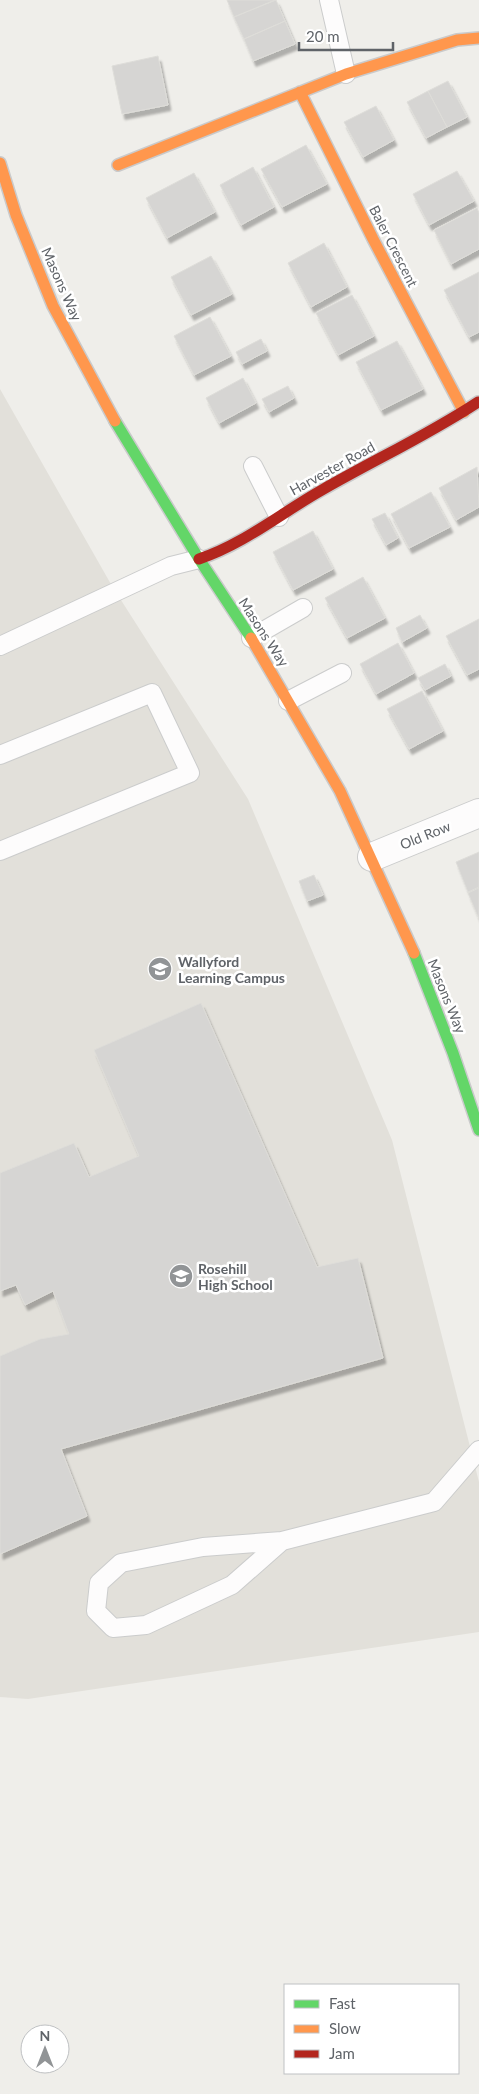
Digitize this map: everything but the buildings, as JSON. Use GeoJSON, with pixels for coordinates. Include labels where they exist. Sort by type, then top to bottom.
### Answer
{"type":"FeatureCollection","features":[{"type":"Feature","properties":{"kind":"street"},"geometry":{"type":"LineString","coordinates":[[118,165],[346,74],[457,40],[479,38]]}},
{"type":"Feature","properties":{"kind":"street","name":"Baler Crescent"},"geometry":{"type":"LineString","coordinates":[[300,92],[373,239],[464,412]]}},
{"type":"Feature","properties":{"kind":"street","name":"Masons Way"},"geometry":{"type":"LineString","coordinates":[[0,163],[16,215],[53,306],[116,423],[288,700],[340,792],[412,948],[443,1027],[479,1130]]}},
{"type":"Feature","properties":{"kind":"street","name":"Harvester Road"},"geometry":{"type":"LineString","coordinates":[[199,559],[219,554],[240,543],[302,502],[479,402]]}},
{"type":"Feature","properties":{"kind":"street","name":"Old Row"},"geometry":{"type":"LineString","coordinates":[[372,858],[479,813]]}},
{"type":"Feature","properties":{"kind":"lane"},"geometry":{"type":"LineString","coordinates":[[329,0],[346,74]]}},
{"type":"Feature","properties":{"kind":"lane"},"geometry":{"type":"LineString","coordinates":[[253,466],[279,517]]}},
{"type":"Feature","properties":{"kind":"lane"},"geometry":{"type":"LineString","coordinates":[[0,646],[171,566],[199,559]]}},
{"type":"Feature","properties":{"kind":"lane"},"geometry":{"type":"LineString","coordinates":[[250,638],[303,608]]}},
{"type":"Feature","properties":{"kind":"lane"},"geometry":{"type":"LineString","coordinates":[[288,700],[342,673]]}},
{"type":"Feature","properties":{"kind":"lane"},"geometry":{"type":"LineString","coordinates":[[0,755],[152,693],[190,773],[0,851]]}},
{"type":"Feature","properties":{"kind":"lane"},"geometry":{"type":"LineString","coordinates":[[282,1541],[232,1585],[146,1625],[113,1628],[96,1611],[99,1583],[121,1563],[203,1547],[282,1541],[434,1502],[479,1450]]}},
{"type":"Feature","properties":{"kind":"shaded area","name":"Wallyford Learning Campus"},"geometry":{"type":"Polygon","coordinates":[[[0,389],[112,586],[248,799],[392,1140],[479,1482],[479,1632],[28,1699],[0,1697],[0,389]]]}},
{"type":"Feature","properties":{"kind":"traffic: fast"},"geometry":{"type":"LineString","coordinates":[[115,421],[199,559],[251,638]]}},
{"type":"Feature","properties":{"kind":"traffic: fast"},"geometry":{"type":"LineString","coordinates":[[414,953],[453,1053],[479,1130]]}},
{"type":"Feature","properties":{"kind":"traffic: slow"},"geometry":{"type":"LineString","coordinates":[[118,165],[346,74],[457,40],[479,38]]}},
{"type":"Feature","properties":{"kind":"traffic: slow"},"geometry":{"type":"LineString","coordinates":[[300,92],[373,239],[464,412]]}},
{"type":"Feature","properties":{"kind":"traffic: slow"},"geometry":{"type":"LineString","coordinates":[[0,163],[16,215],[53,306],[115,421]]}},
{"type":"Feature","properties":{"kind":"traffic: slow"},"geometry":{"type":"LineString","coordinates":[[251,638],[340,791],[414,953]]}},
{"type":"Feature","properties":{"kind":"traffic: jam"},"geometry":{"type":"LineString","coordinates":[[199,559],[216,553],[247,537],[322,490],[478,402]]}},
{"type":"Feature","properties":{"kind":"place","name":"Wallyford Learning Campus"},"geometry":{"type":"Point","coordinates":[160,969]}},
{"type":"Feature","properties":{"kind":"place","name":"Rosehill High School"},"geometry":{"type":"Point","coordinates":[181,1276]}}]}
